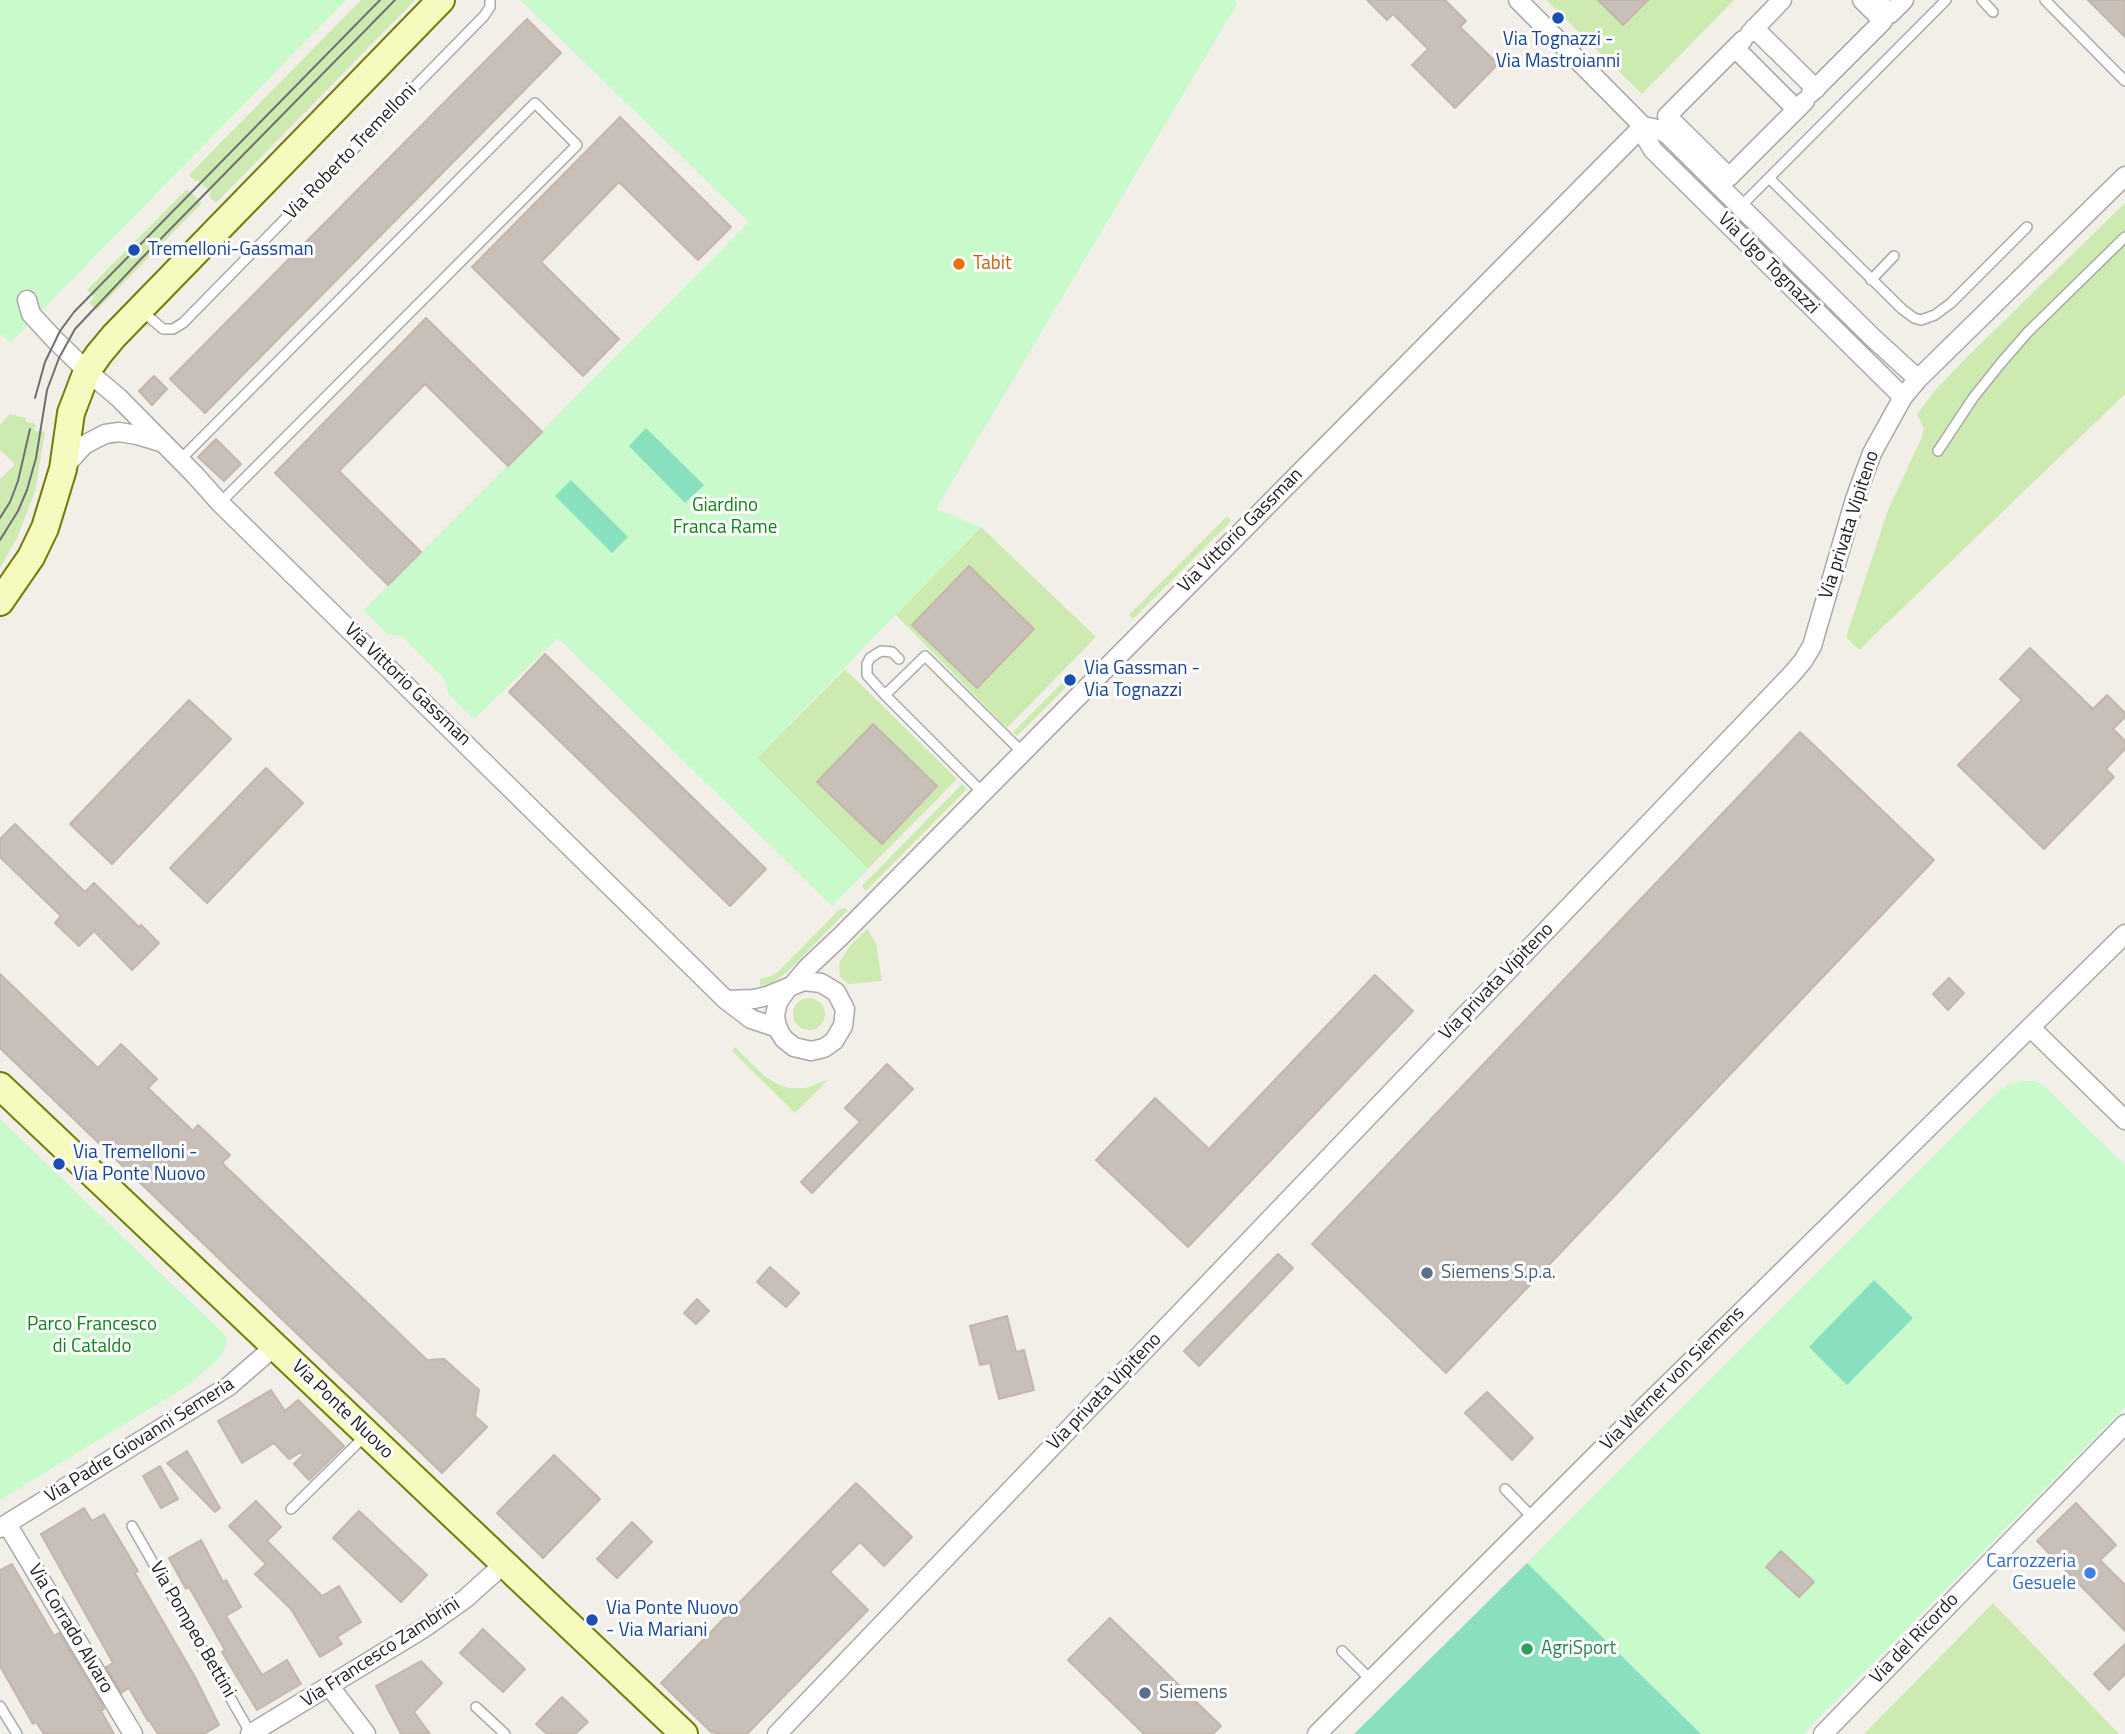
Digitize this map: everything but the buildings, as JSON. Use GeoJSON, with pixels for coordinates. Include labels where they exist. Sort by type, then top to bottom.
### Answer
{"type":"FeatureCollection","features":[{"type":"Feature","properties":{"kind":"street"},"geometry":{"type":"LineString","coordinates":[[0,602],[35,549],[50,515],[63,469],[71,413],[87,371],[114,336],[441,0]]}},
{"type":"Feature","properties":{"kind":"street","name":"Via Ugo Tognazzi"},"geometry":{"type":"LineString","coordinates":[[1518,0],[1643,126],[1653,150],[1903,397]]}},
{"type":"Feature","properties":{"kind":"street"},"geometry":{"type":"LineString","coordinates":[[1782,0],[1667,116],[1729,177],[1883,20],[1862,0]]}},
{"type":"Feature","properties":{"kind":"street"},"geometry":{"type":"LineString","coordinates":[[1876,0],[1890,14],[1904,0]]}},
{"type":"Feature","properties":{"kind":"street"},"geometry":{"type":"LineString","coordinates":[[1745,37],[1807,98]]}},
{"type":"Feature","properties":{"kind":"street"},"geometry":{"type":"LineString","coordinates":[[1745,37],[1807,98]]}},
{"type":"Feature","properties":{"kind":"street","name":"Via Ugo Tognazzi"},"geometry":{"type":"LineString","coordinates":[[1643,126],[1658,129],[1668,135],[1918,379]]}},
{"type":"Feature","properties":{"kind":"street","name":"Via Vittorio Gassman"},"geometry":{"type":"LineString","coordinates":[[726,1000],[754,999],[790,987],[808,981],[829,986],[841,999],[845,1014],[842,1031],[834,1041],[820,1049],[802,1050],[787,1042],[778,1028],[775,1015],[776,1006],[790,987],[1643,126]]}},
{"type":"Feature","properties":{"kind":"street","name":"Via privata Vipiteno"},"geometry":{"type":"LineString","coordinates":[[777,1734],[1792,674],[1812,646],[1855,499],[1872,453],[1903,397],[1918,379],[2125,176]]}},
{"type":"Feature","properties":{"kind":"street","name":"Via Vittorio Gassman"},"geometry":{"type":"LineString","coordinates":[[27,300],[31,314],[87,371],[119,398],[220,503],[726,1000],[751,1019],[778,1028]]}},
{"type":"Feature","properties":{"kind":"street"},"geometry":{"type":"LineString","coordinates":[[63,469],[84,445],[101,435],[125,433],[164,443]]}},
{"type":"Feature","properties":{"kind":"street","name":"Via Werner von Siemens"},"geometry":{"type":"LineString","coordinates":[[1317,1734],[2125,934]]}},
{"type":"Feature","properties":{"kind":"street","name":"Via Vittorio Gassman"},"geometry":{"type":"LineString","coordinates":[[829,986],[829,961],[840,937]]}},
{"type":"Feature","properties":{"kind":"street"},"geometry":{"type":"LineString","coordinates":[[2030,1027],[2125,1120]]}},
{"type":"Feature","properties":{"kind":"street","name":"Via Ponte Nuovo"},"geometry":{"type":"LineString","coordinates":[[0,1086],[684,1734]]}},
{"type":"Feature","properties":{"kind":"street","name":"Via Padre Giovanni Semeria"},"geometry":{"type":"LineString","coordinates":[[4,1526],[229,1386],[275,1346]]}},
{"type":"Feature","properties":{"kind":"street","name":"Via del Ricordo"},"geometry":{"type":"LineString","coordinates":[[1823,1734],[2125,1424]]}},
{"type":"Feature","properties":{"kind":"street","name":"Via Corrado Alvaro"},"geometry":{"type":"LineString","coordinates":[[4,1526],[133,1734]]}},
{"type":"Feature","properties":{"kind":"street","name":"Via Francesco Zambrini"},"geometry":{"type":"LineString","coordinates":[[251,1734],[455,1607],[505,1563]]}},
{"type":"Feature","properties":{"kind":"street"},"geometry":{"type":"LineString","coordinates":[[330,1687],[366,1734]]}},
{"type":"Feature","properties":{"kind":"lane","name":"Via Roberto Tremelloni"},"geometry":{"type":"LineString","coordinates":[[141,309],[163,329],[173,329],[183,323],[484,16],[490,7],[490,0]]}},
{"type":"Feature","properties":{"kind":"lane"},"geometry":{"type":"LineString","coordinates":[[1741,206],[1946,0]]}},
{"type":"Feature","properties":{"kind":"lane"},"geometry":{"type":"LineString","coordinates":[[1982,0],[1993,12]]}},
{"type":"Feature","properties":{"kind":"lane"},"geometry":{"type":"LineString","coordinates":[[2045,0],[2125,81]]}},
{"type":"Feature","properties":{"kind":"lane"},"geometry":{"type":"LineString","coordinates":[[180,460],[535,103],[577,145],[220,503]]}},
{"type":"Feature","properties":{"kind":"lane"},"geometry":{"type":"LineString","coordinates":[[1769,178],[1907,314],[1921,320],[1951,303],[2027,227]]}},
{"type":"Feature","properties":{"kind":"lane"},"geometry":{"type":"LineString","coordinates":[[1938,451],[1973,398],[2028,332],[2125,237]]}},
{"type":"Feature","properties":{"kind":"lane"},"geometry":{"type":"LineString","coordinates":[[1871,280],[1894,256]]}},
{"type":"Feature","properties":{"kind":"lane"},"geometry":{"type":"LineString","coordinates":[[899,659],[892,652],[881,651],[870,658],[867,675],[982,792]]}},
{"type":"Feature","properties":{"kind":"lane"},"geometry":{"type":"LineString","coordinates":[[886,695],[925,656],[1022,752]]}},
{"type":"Feature","properties":{"kind":"lane"},"geometry":{"type":"LineString","coordinates":[[291,1509],[367,1435]]}},
{"type":"Feature","properties":{"kind":"lane"},"geometry":{"type":"LineString","coordinates":[[1505,1489],[1533,1518]]}},
{"type":"Feature","properties":{"kind":"lane","name":"Via Pompeo Bettini"},"geometry":{"type":"LineString","coordinates":[[132,1526],[251,1734]]}},
{"type":"Feature","properties":{"kind":"lane"},"geometry":{"type":"LineString","coordinates":[[1342,1651],[1371,1680]]}},
{"type":"Feature","properties":{"kind":"lane"},"geometry":{"type":"LineString","coordinates":[[0,1706],[17,1734]]}},
{"type":"Feature","properties":{"kind":"lane"},"geometry":{"type":"LineString","coordinates":[[476,1707],[505,1734]]}},
{"type":"Feature","properties":{"kind":"green space"},"geometry":{"type":"Polygon","coordinates":[[[0,0],[346,0],[10,343],[0,333],[0,0]]]}},
{"type":"Feature","properties":{"kind":"green space"},"geometry":{"type":"Polygon","coordinates":[[[361,0],[415,0],[216,203],[209,196],[211,193],[189,175],[361,0]]]}},
{"type":"Feature","properties":{"kind":"green space","name":"Giardino Franca Rame"},"geometry":{"type":"Polygon","coordinates":[[[520,0],[1235,0],[1237,4],[936,509],[981,527],[757,758],[868,869],[832,906],[558,638],[474,719],[448,694],[445,679],[402,636],[387,634],[364,610],[749,222],[520,0]]]}},
{"type":"Feature","properties":{"kind":"green space"},"geometry":{"type":"Polygon","coordinates":[[[1546,0],[1598,0],[1623,25],[1648,0],[1734,0],[1642,94],[1546,0]]]}},
{"type":"Feature","properties":{"kind":"green space"},"geometry":{"type":"Polygon","coordinates":[[[187,189],[202,203],[97,310],[89,303],[94,297],[87,290],[187,189]]]}},
{"type":"Feature","properties":{"kind":"green space"},"geometry":{"type":"Polygon","coordinates":[[[2125,203],[2125,394],[1859,650],[1846,637],[1888,510],[1922,437],[1924,429],[1917,414],[1966,358],[2125,203]]]}},
{"type":"Feature","properties":{"kind":"green space"},"geometry":{"type":"Polygon","coordinates":[[[10,414],[26,418],[26,422],[35,423],[35,431],[45,432],[35,491],[17,538],[0,568],[0,479],[15,464],[0,450],[0,425],[10,414]]]}},
{"type":"Feature","properties":{"kind":"green space"},"geometry":{"type":"Polygon","coordinates":[[[646,428],[704,485],[685,503],[629,446],[646,428]]]}},
{"type":"Feature","properties":{"kind":"green space"},"geometry":{"type":"Polygon","coordinates":[[[571,480],[628,537],[612,553],[555,496],[571,480]]]}},
{"type":"Feature","properties":{"kind":"green space"},"geometry":{"type":"Polygon","coordinates":[[[1227,516],[1231,521],[1133,619],[1129,615],[1227,516]]]}},
{"type":"Feature","properties":{"kind":"green space"},"geometry":{"type":"Polygon","coordinates":[[[981,527],[1096,637],[1007,728],[896,615],[981,527]]]}},
{"type":"Feature","properties":{"kind":"green space"},"geometry":{"type":"Polygon","coordinates":[[[845,669],[957,779],[868,869],[757,758],[845,669]]]}},
{"type":"Feature","properties":{"kind":"green space"},"geometry":{"type":"Polygon","coordinates":[[[1062,683],[1066,687],[1017,736],[1013,732],[1062,683]]]}},
{"type":"Feature","properties":{"kind":"green space"},"geometry":{"type":"Polygon","coordinates":[[[962,784],[967,789],[866,891],[862,886],[962,784]]]}},
{"type":"Feature","properties":{"kind":"green space"},"geometry":{"type":"Polygon","coordinates":[[[844,908],[848,910],[786,973],[773,983],[760,986],[760,979],[778,972],[844,908]]]}},
{"type":"Feature","properties":{"kind":"green space"},"geometry":{"type":"Polygon","coordinates":[[[867,929],[876,944],[882,981],[848,984],[840,976],[840,961],[867,929]]]}},
{"type":"Feature","properties":{"kind":"green space"},"geometry":{"type":"Polygon","coordinates":[[[809,998],[820,1003],[825,1014],[820,1025],[809,1030],[798,1025],[793,1014],[798,1003],[809,998]]]}},
{"type":"Feature","properties":{"kind":"green space"},"geometry":{"type":"Polygon","coordinates":[[[735,1047],[764,1076],[780,1085],[806,1088],[829,1079],[795,1113],[732,1051],[735,1047]]]}},
{"type":"Feature","properties":{"kind":"green space"},"geometry":{"type":"Polygon","coordinates":[[[2025,1081],[2042,1084],[2125,1165],[2125,1407],[1803,1734],[1701,1734],[1527,1563],[1999,1091],[2011,1083],[2025,1081]]]}},
{"type":"Feature","properties":{"kind":"green space","name":"Parco Francesco di Cataldo"},"geometry":{"type":"Polygon","coordinates":[[[0,1119],[227,1337],[225,1350],[187,1386],[0,1500],[0,1119]]]}},
{"type":"Feature","properties":{"kind":"green space"},"geometry":{"type":"Polygon","coordinates":[[[1874,1280],[1913,1318],[1847,1385],[1809,1347],[1874,1280]]]}},
{"type":"Feature","properties":{"kind":"green space","name":"AgriSport"},"geometry":{"type":"Polygon","coordinates":[[[1527,1563],[1701,1734],[1354,1734],[1527,1563]]]}},
{"type":"Feature","properties":{"kind":"green space"},"geometry":{"type":"Polygon","coordinates":[[[1993,1603],[2119,1734],[1864,1734],[1993,1603]]]}},
{"type":"Feature","properties":{"kind":"tram line"},"geometry":{"type":"LineString","coordinates":[[35,398],[45,362],[60,331],[74,312],[380,0]]}},
{"type":"Feature","properties":{"kind":"tram line"},"geometry":{"type":"LineString","coordinates":[[0,540],[27,490],[36,458],[47,390],[59,358],[75,329],[395,0]]}},
{"type":"Feature","properties":{"kind":"tram line"},"geometry":{"type":"LineString","coordinates":[[0,518],[18,481],[30,429]]}},
{"type":"Feature","properties":{"kind":"place","name":"Via Tognazzi - Via Mastroianni"},"geometry":{"type":"Point","coordinates":[1558,18]}},
{"type":"Feature","properties":{"kind":"place","name":"Tremelloni-Gassman"},"geometry":{"type":"Point","coordinates":[134,250]}},
{"type":"Feature","properties":{"kind":"place","name":"Tabit"},"geometry":{"type":"Point","coordinates":[959,264]}},
{"type":"Feature","properties":{"kind":"place","name":"Via Gassman - Via Tognazzi"},"geometry":{"type":"Point","coordinates":[1070,680]}},
{"type":"Feature","properties":{"kind":"place","name":"Via Tremelloni - Via Ponte Nuovo"},"geometry":{"type":"Point","coordinates":[59,1164]}},
{"type":"Feature","properties":{"kind":"place","name":"Siemens S.p.a."},"geometry":{"type":"Point","coordinates":[1427,1273]}},
{"type":"Feature","properties":{"kind":"place","name":"Carrozzeria Gesuele"},"geometry":{"type":"Point","coordinates":[2090,1573]}},
{"type":"Feature","properties":{"kind":"place","name":"Via Ponte Nuovo - Via Mariani"},"geometry":{"type":"Point","coordinates":[592,1620]}},
{"type":"Feature","properties":{"kind":"place","name":"AgriSport"},"geometry":{"type":"Point","coordinates":[1527,1649]}},
{"type":"Feature","properties":{"kind":"place","name":"Siemens"},"geometry":{"type":"Point","coordinates":[1145,1693]}}]}
